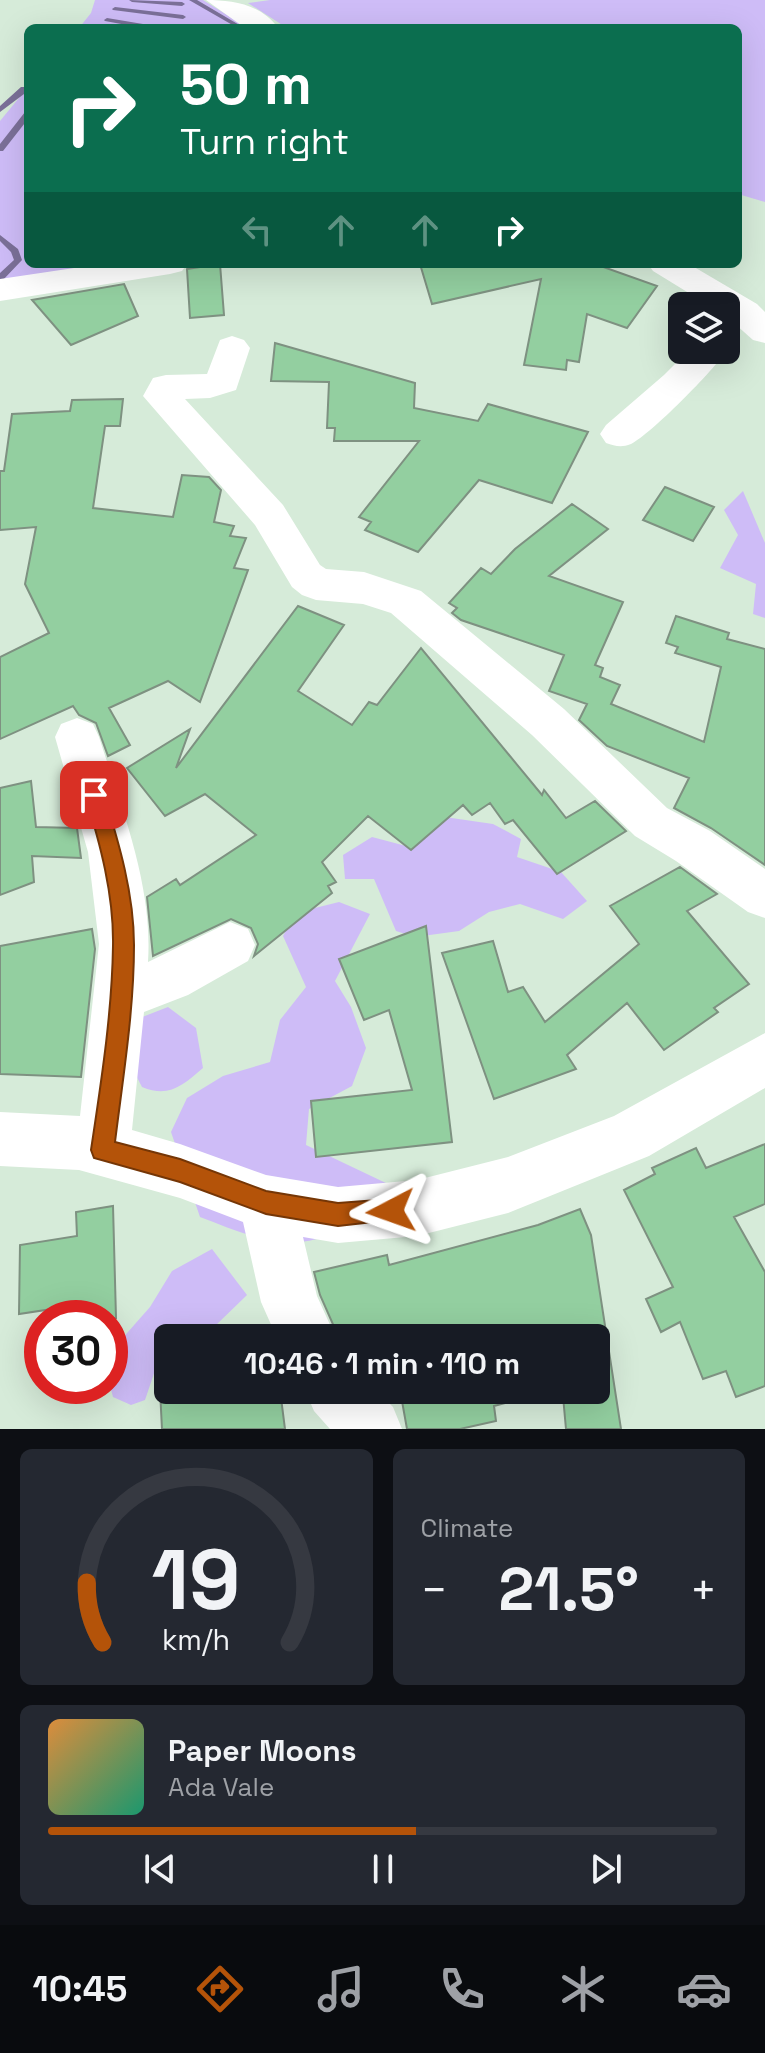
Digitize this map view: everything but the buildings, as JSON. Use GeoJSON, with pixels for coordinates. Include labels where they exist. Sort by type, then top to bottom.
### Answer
{"type":"FeatureCollection","features":[{"type":"Feature","properties":{"kind":"street"},"geometry":{"type":"LineString","coordinates":[[219,0],[258,24]]}},
{"type":"Feature","properties":{"kind":"street"},"geometry":{"type":"LineString","coordinates":[[0,290],[144,268]]}},
{"type":"Feature","properties":{"kind":"street"},"geometry":{"type":"LineString","coordinates":[[670,268],[745,326]]}},
{"type":"Feature","properties":{"kind":"street"},"geometry":{"type":"LineString","coordinates":[[232,348],[223,381],[210,386],[166,387],[161,396],[269,515],[306,576],[316,584],[364,588],[406,602],[548,722],[651,822],[765,896]]}},
{"type":"Feature","properties":{"kind":"street"},"geometry":{"type":"LineString","coordinates":[[619,434],[696,364]]}},
{"type":"Feature","properties":{"kind":"street"},"geometry":{"type":"LineString","coordinates":[[77,737],[112,852],[124,944],[121,996],[102,1150]]}},
{"type":"Feature","properties":{"kind":"street"},"geometry":{"type":"LineString","coordinates":[[121,996],[170,978],[230,945]]}},
{"type":"Feature","properties":{"kind":"street"},"geometry":{"type":"LineString","coordinates":[[0,1139],[79,1143],[180,1171],[266,1203],[338,1215],[417,1208],[508,1185],[630,1137],[765,1059]]}},
{"type":"Feature","properties":{"kind":"street"},"geometry":{"type":"LineString","coordinates":[[266,1203],[290,1302],[300,1324]]}},
{"type":"Feature","properties":{"kind":"street"},"geometry":{"type":"LineString","coordinates":[[348,1404],[371,1429]]}},
{"type":"Feature","properties":{"kind":"shaded area"},"geometry":{"type":"Polygon","coordinates":[[[95,0],[203,0],[242,24],[82,24],[91,13],[95,0]]]}},
{"type":"Feature","properties":{"kind":"shaded area"},"geometry":{"type":"Polygon","coordinates":[[[270,0],[765,0],[765,202],[742,195],[742,24],[281,24],[248,3],[270,0]]]}},
{"type":"Feature","properties":{"kind":"shaded area"},"geometry":{"type":"Polygon","coordinates":[[[24,92],[24,268],[128,268],[0,288],[0,121],[24,92]]]}},
{"type":"Feature","properties":{"kind":"shaded area"},"geometry":{"type":"Polygon","coordinates":[[[743,491],[765,543],[765,618],[753,614],[756,584],[720,568],[738,535],[724,510],[743,491]]]}},
{"type":"Feature","properties":{"kind":"shaded area"},"geometry":{"type":"Polygon","coordinates":[[[431,815],[493,824],[521,839],[517,857],[561,872],[587,901],[563,919],[520,904],[489,912],[459,931],[415,937],[396,931],[374,879],[345,879],[343,855],[372,837],[406,846],[431,815]]]}},
{"type":"Feature","properties":{"kind":"shaded area"},"geometry":{"type":"Polygon","coordinates":[[[339,902],[370,914],[335,981],[351,1007],[366,1048],[352,1086],[309,1109],[306,1145],[409,1194],[324,1237],[284,1242],[259,1237],[200,1217],[171,1132],[187,1098],[223,1076],[270,1062],[280,1020],[306,987],[283,936],[295,913],[339,902]]]}},
{"type":"Feature","properties":{"kind":"shaded area"},"geometry":{"type":"Polygon","coordinates":[[[168,1007],[196,1028],[203,1068],[175,1088],[152,1090],[142,1087],[119,1043],[132,1021],[168,1007]]]}},
{"type":"Feature","properties":{"kind":"shaded area"},"geometry":{"type":"Polygon","coordinates":[[[212,1249],[247,1295],[217,1324],[154,1324],[154,1373],[145,1400],[131,1405],[128,1404],[128,1332],[150,1307],[172,1271],[212,1249]]]}},
{"type":"Feature","properties":{"kind":"waterway"},"geometry":{"type":"LineString","coordinates":[[132,0],[182,4]]}},
{"type":"Feature","properties":{"kind":"waterway"},"geometry":{"type":"LineString","coordinates":[[192,0],[234,24]]}},
{"type":"Feature","properties":{"kind":"waterway"},"geometry":{"type":"LineString","coordinates":[[115,9],[183,17]]}},
{"type":"Feature","properties":{"kind":"waterway"},"geometry":{"type":"LineString","coordinates":[[107,20],[131,24]]}},
{"type":"Feature","properties":{"kind":"waterway"},"geometry":{"type":"LineString","coordinates":[[0,110],[24,89]]}},
{"type":"Feature","properties":{"kind":"waterway"},"geometry":{"type":"LineString","coordinates":[[0,149],[24,119]]}},
{"type":"Feature","properties":{"kind":"waterway"},"geometry":{"type":"LineString","coordinates":[[0,237],[15,251],[18,260],[0,278]]}},
{"type":"Feature","properties":{"kind":"route"},"geometry":{"type":"LineString","coordinates":[[94,795],[112,852],[124,944],[115,1057],[102,1150],[180,1171],[266,1203],[338,1215],[391,1211]]}}]}
